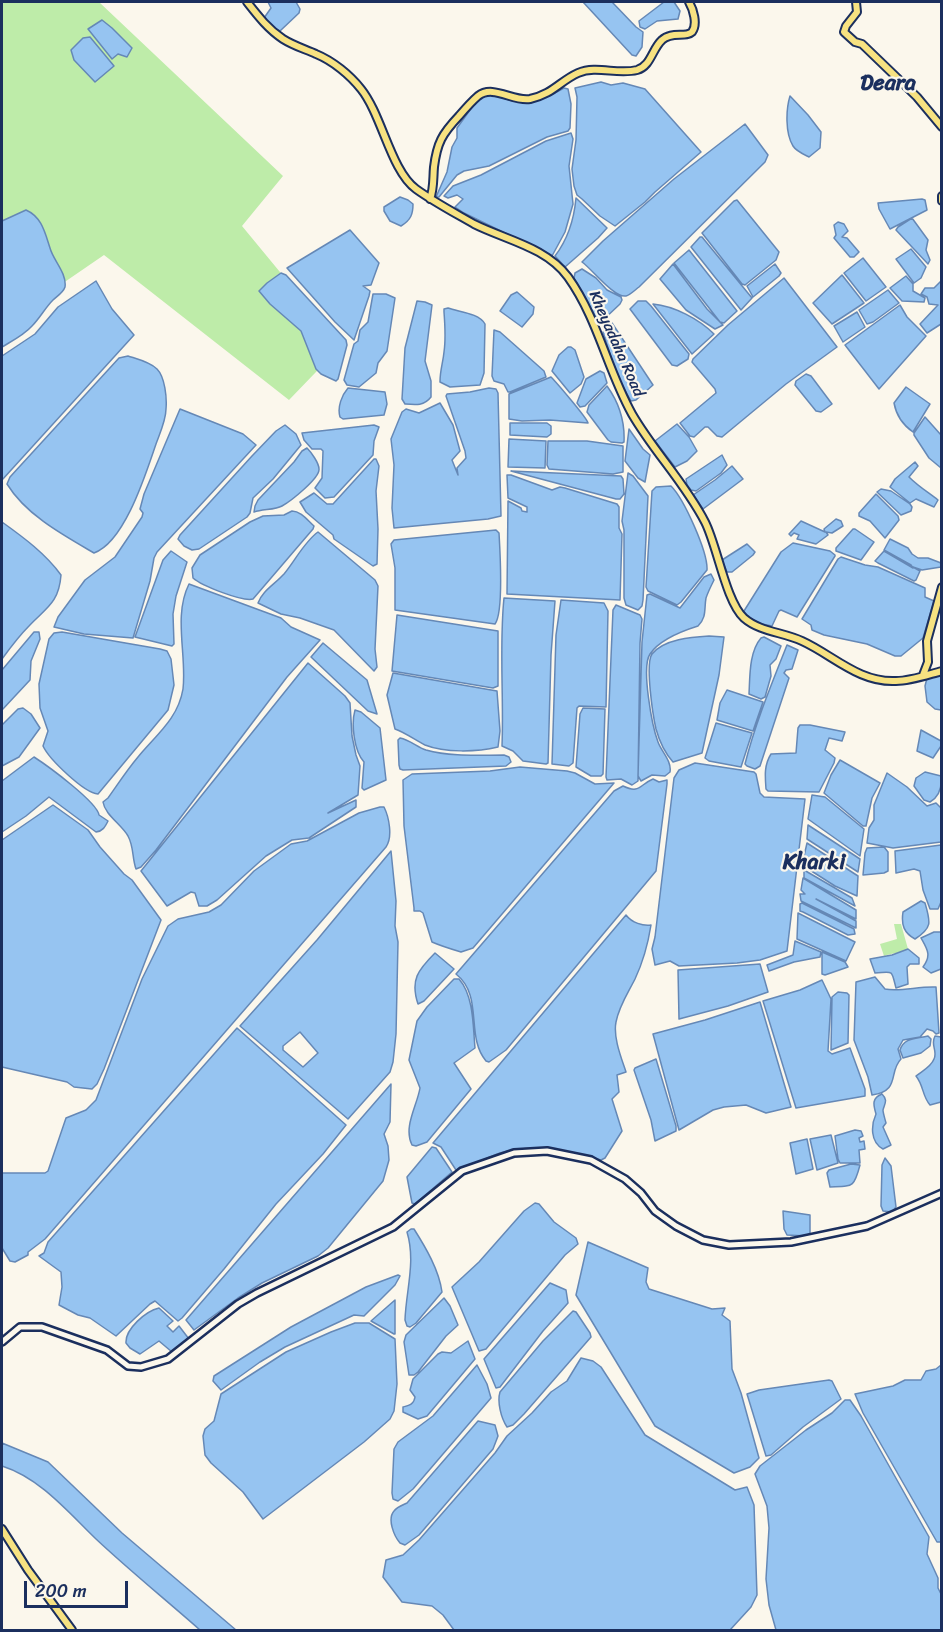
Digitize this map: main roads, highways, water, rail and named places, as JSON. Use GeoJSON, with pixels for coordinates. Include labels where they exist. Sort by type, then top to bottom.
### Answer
{"type":"FeatureCollection","features":[{"type":"Feature","properties":{"kind":"main road","name":"Kheyadaha Road"},"geometry":{"type":"LineString","coordinates":[[247,2],[273,32],[298,47],[328,60],[357,84],[368,98],[409,182],[430,199],[474,224],[543,255],[562,269],[596,325],[614,377],[631,412],[645,435],[677,476],[704,520],[725,581],[741,616],[758,626],[801,640],[865,677],[897,681],[942,671]]}},
{"type":"Feature","properties":{"kind":"main road"},"geometry":{"type":"LineString","coordinates":[[430,199],[433,190],[436,152],[441,137],[480,94],[495,92],[515,98],[529,99],[544,95],[576,74],[585,71],[637,70],[645,66],[664,38],[674,34],[692,32],[694,13],[689,2]]}},
{"type":"Feature","properties":{"kind":"main road"},"geometry":{"type":"LineString","coordinates":[[856,2],[858,9],[844,29],[846,35],[862,44],[917,97],[942,127]]}},
{"type":"Feature","properties":{"kind":"main road"},"geometry":{"type":"LineString","coordinates":[[942,196],[942,201]]}},
{"type":"Feature","properties":{"kind":"main road"},"geometry":{"type":"LineString","coordinates":[[923,675],[928,662],[927,641],[942,587]]}},
{"type":"Feature","properties":{"kind":"main road"},"geometry":{"type":"LineString","coordinates":[[2,1529],[72,1630]]}},
{"type":"Feature","properties":{"kind":"water"},"geometry":{"type":"Polygon","coordinates":[[[268,2],[296,2],[300,9],[299,13],[280,31],[264,18],[271,8],[268,2]]]}},
{"type":"Feature","properties":{"kind":"water"},"geometry":{"type":"Polygon","coordinates":[[[583,2],[612,2],[643,32],[642,47],[636,56],[632,55],[583,2]]]}},
{"type":"Feature","properties":{"kind":"water"},"geometry":{"type":"Polygon","coordinates":[[[664,2],[674,2],[680,11],[678,19],[657,21],[645,29],[640,27],[639,21],[664,2]]]}},
{"type":"Feature","properties":{"kind":"water"},"geometry":{"type":"Polygon","coordinates":[[[102,20],[132,48],[127,57],[118,54],[112,59],[88,29],[102,20]]]}},
{"type":"Feature","properties":{"kind":"water"},"geometry":{"type":"Polygon","coordinates":[[[90,37],[114,66],[95,82],[74,60],[71,50],[83,38],[90,37]]]}},
{"type":"Feature","properties":{"kind":"water"},"geometry":{"type":"Polygon","coordinates":[[[601,82],[611,85],[623,83],[645,89],[701,152],[615,226],[577,195],[572,169],[576,140],[577,97],[575,88],[601,82]]]}},
{"type":"Feature","properties":{"kind":"water"},"geometry":{"type":"Polygon","coordinates":[[[564,88],[568,89],[571,104],[568,131],[547,137],[489,166],[464,171],[457,175],[439,197],[436,197],[447,172],[452,147],[457,138],[457,128],[478,99],[489,94],[513,101],[532,101],[564,88]]]}},
{"type":"Feature","properties":{"kind":"water"},"geometry":{"type":"Polygon","coordinates":[[[790,96],[821,132],[820,148],[809,157],[796,149],[790,141],[787,121],[790,96]]]}},
{"type":"Feature","properties":{"kind":"water"},"geometry":{"type":"Polygon","coordinates":[[[745,124],[768,155],[765,162],[639,287],[626,296],[615,293],[582,262],[674,179],[745,124]]]}},
{"type":"Feature","properties":{"kind":"water"},"geometry":{"type":"Polygon","coordinates":[[[571,133],[573,139],[569,166],[573,204],[565,232],[552,256],[464,213],[455,207],[463,199],[457,195],[448,198],[444,196],[453,186],[481,175],[546,141],[571,133]]]}},
{"type":"Feature","properties":{"kind":"water"},"geometry":{"type":"Polygon","coordinates":[[[400,197],[413,204],[411,216],[401,226],[390,221],[384,211],[384,207],[400,197]]]}},
{"type":"Feature","properties":{"kind":"water"},"geometry":{"type":"Polygon","coordinates":[[[576,198],[607,228],[565,267],[555,256],[570,229],[576,198]]]}},
{"type":"Feature","properties":{"kind":"water"},"geometry":{"type":"Polygon","coordinates":[[[737,200],[779,252],[776,260],[745,285],[702,233],[737,200]]]}},
{"type":"Feature","properties":{"kind":"water"},"geometry":{"type":"Polygon","coordinates":[[[925,200],[927,210],[890,229],[878,203],[925,200]]]}},
{"type":"Feature","properties":{"kind":"water"},"geometry":{"type":"Polygon","coordinates":[[[26,210],[36,217],[42,226],[64,277],[65,287],[29,329],[2,347],[2,221],[26,210]]]}},
{"type":"Feature","properties":{"kind":"water"},"geometry":{"type":"Polygon","coordinates":[[[912,218],[928,240],[926,250],[930,260],[928,264],[896,230],[912,218]]]}},
{"type":"Feature","properties":{"kind":"water"},"geometry":{"type":"Polygon","coordinates":[[[838,222],[844,224],[848,231],[842,237],[847,238],[859,252],[854,257],[850,257],[834,238],[836,235],[834,225],[838,222]]]}},
{"type":"Feature","properties":{"kind":"water"},"geometry":{"type":"Polygon","coordinates":[[[350,230],[379,263],[371,285],[363,286],[370,291],[354,340],[287,268],[350,230]]]}},
{"type":"Feature","properties":{"kind":"water"},"geometry":{"type":"Polygon","coordinates":[[[700,237],[752,298],[741,310],[691,247],[700,237]]]}},
{"type":"Feature","properties":{"kind":"water"},"geometry":{"type":"Polygon","coordinates":[[[911,249],[926,267],[921,278],[914,283],[896,259],[911,249]]]}},
{"type":"Feature","properties":{"kind":"water"},"geometry":{"type":"Polygon","coordinates":[[[689,250],[737,311],[724,323],[720,322],[674,263],[689,250]]]}},
{"type":"Feature","properties":{"kind":"water"},"geometry":{"type":"Polygon","coordinates":[[[863,258],[886,287],[866,301],[844,273],[863,258]]]}},
{"type":"Feature","properties":{"kind":"water"},"geometry":{"type":"Polygon","coordinates":[[[673,264],[707,309],[723,325],[715,329],[686,310],[660,279],[673,264]]]}},
{"type":"Feature","properties":{"kind":"water"},"geometry":{"type":"Polygon","coordinates":[[[775,264],[781,273],[779,276],[753,297],[747,286],[775,264]]]}},
{"type":"Feature","properties":{"kind":"water"},"geometry":{"type":"Polygon","coordinates":[[[582,269],[596,278],[607,290],[621,297],[620,304],[602,321],[598,321],[574,278],[575,273],[582,269]]]}},
{"type":"Feature","properties":{"kind":"water"},"geometry":{"type":"Polygon","coordinates":[[[281,273],[286,275],[346,340],[347,345],[336,381],[316,369],[301,331],[270,304],[259,291],[281,273]]]}},
{"type":"Feature","properties":{"kind":"water"},"geometry":{"type":"Polygon","coordinates":[[[842,275],[864,303],[832,324],[813,303],[842,275]]]}},
{"type":"Feature","properties":{"kind":"water"},"geometry":{"type":"Polygon","coordinates":[[[906,276],[913,284],[913,291],[925,298],[924,302],[902,301],[890,288],[906,276]]]}},
{"type":"Feature","properties":{"kind":"water"},"geometry":{"type":"Polygon","coordinates":[[[784,278],[837,347],[786,384],[722,437],[717,436],[708,427],[694,437],[690,436],[680,423],[716,393],[692,362],[693,359],[728,325],[784,278]]]}},
{"type":"Feature","properties":{"kind":"water"},"geometry":{"type":"Polygon","coordinates":[[[96,281],[112,309],[134,335],[2,480],[2,356],[35,334],[58,307],[96,281]]]}},
{"type":"Feature","properties":{"kind":"water"},"geometry":{"type":"Polygon","coordinates":[[[941,281],[941,324],[927,333],[920,324],[938,305],[929,304],[927,297],[921,294],[925,288],[934,288],[941,281]]]}},
{"type":"Feature","properties":{"kind":"water"},"geometry":{"type":"Polygon","coordinates":[[[888,290],[899,303],[867,324],[859,310],[888,290]]]}},
{"type":"Feature","properties":{"kind":"water"},"geometry":{"type":"Polygon","coordinates":[[[517,292],[534,307],[533,314],[522,327],[500,311],[511,295],[517,292]]]}},
{"type":"Feature","properties":{"kind":"water"},"geometry":{"type":"Polygon","coordinates":[[[373,294],[386,294],[395,298],[387,351],[378,363],[376,373],[359,387],[347,385],[344,380],[354,344],[358,341],[360,330],[368,322],[373,294]]]}},
{"type":"Feature","properties":{"kind":"water"},"geometry":{"type":"Polygon","coordinates":[[[417,301],[432,305],[425,361],[431,381],[431,397],[416,405],[405,404],[402,399],[405,348],[417,301]]]}},
{"type":"Feature","properties":{"kind":"water"},"geometry":{"type":"Polygon","coordinates":[[[638,301],[646,301],[651,306],[689,354],[688,359],[677,366],[672,365],[630,309],[638,301]]]}},
{"type":"Feature","properties":{"kind":"water"},"geometry":{"type":"Polygon","coordinates":[[[653,304],[686,314],[714,334],[692,354],[653,304]]]}},
{"type":"Feature","properties":{"kind":"water"},"geometry":{"type":"Polygon","coordinates":[[[900,305],[907,317],[926,336],[879,389],[845,345],[900,305]]]}},
{"type":"Feature","properties":{"kind":"water"},"geometry":{"type":"Polygon","coordinates":[[[444,309],[474,315],[485,324],[484,373],[480,385],[450,387],[440,382],[445,342],[444,309]]]}},
{"type":"Feature","properties":{"kind":"water"},"geometry":{"type":"Polygon","coordinates":[[[857,312],[865,327],[843,342],[834,326],[857,312]]]}},
{"type":"Feature","properties":{"kind":"water"},"geometry":{"type":"Polygon","coordinates":[[[612,323],[653,385],[636,400],[631,401],[617,376],[603,332],[612,323]]]}},
{"type":"Feature","properties":{"kind":"water"},"geometry":{"type":"Polygon","coordinates":[[[494,330],[500,332],[544,371],[546,377],[510,392],[504,384],[494,381],[492,376],[494,330]]]}},
{"type":"Feature","properties":{"kind":"water"},"geometry":{"type":"Polygon","coordinates":[[[568,347],[575,350],[584,377],[581,384],[570,393],[552,371],[559,355],[568,347]]]}},
{"type":"Feature","properties":{"kind":"water"},"geometry":{"type":"Polygon","coordinates":[[[128,356],[151,364],[160,373],[166,394],[165,418],[140,488],[125,521],[105,546],[94,553],[35,515],[7,484],[10,477],[119,358],[128,356]]]}},
{"type":"Feature","properties":{"kind":"water"},"geometry":{"type":"Polygon","coordinates":[[[600,371],[604,373],[607,383],[585,406],[580,407],[577,403],[586,379],[600,371]]]}},
{"type":"Feature","properties":{"kind":"water"},"geometry":{"type":"Polygon","coordinates":[[[806,374],[811,376],[832,404],[821,412],[816,411],[795,385],[796,381],[806,374]]]}},
{"type":"Feature","properties":{"kind":"water"},"geometry":{"type":"Polygon","coordinates":[[[551,377],[588,423],[509,419],[509,394],[551,377]]]}},
{"type":"Feature","properties":{"kind":"water"},"geometry":{"type":"Polygon","coordinates":[[[607,386],[621,413],[624,434],[622,443],[608,440],[587,412],[589,405],[607,386]]]}},
{"type":"Feature","properties":{"kind":"water"},"geometry":{"type":"Polygon","coordinates":[[[906,387],[930,404],[913,432],[900,419],[894,403],[906,387]]]}},
{"type":"Feature","properties":{"kind":"water"},"geometry":{"type":"Polygon","coordinates":[[[348,388],[385,392],[387,404],[384,415],[343,419],[340,417],[341,401],[348,388]]]}},
{"type":"Feature","properties":{"kind":"water"},"geometry":{"type":"Polygon","coordinates":[[[489,388],[496,389],[498,393],[501,516],[394,528],[392,508],[394,465],[391,439],[402,412],[406,409],[419,413],[440,403],[453,425],[460,451],[452,460],[458,475],[457,468],[466,458],[465,451],[446,396],[489,388]]]}},
{"type":"Feature","properties":{"kind":"water"},"geometry":{"type":"Polygon","coordinates":[[[180,409],[243,434],[256,445],[157,552],[133,638],[84,634],[54,627],[58,617],[85,580],[115,557],[142,517],[143,513],[140,509],[144,494],[180,409]]]}},
{"type":"Feature","properties":{"kind":"water"},"geometry":{"type":"Polygon","coordinates":[[[925,417],[941,435],[941,468],[929,458],[914,435],[925,417]]]}},
{"type":"Feature","properties":{"kind":"water"},"geometry":{"type":"Polygon","coordinates":[[[510,423],[547,423],[551,426],[551,434],[547,437],[510,435],[510,423]]]}},
{"type":"Feature","properties":{"kind":"water"},"geometry":{"type":"Polygon","coordinates":[[[677,424],[689,437],[697,451],[687,461],[675,467],[655,441],[677,424]]]}},
{"type":"Feature","properties":{"kind":"water"},"geometry":{"type":"Polygon","coordinates":[[[285,425],[296,434],[301,445],[273,479],[253,498],[247,517],[199,549],[192,550],[184,546],[178,539],[180,535],[252,456],[285,425]]]}},
{"type":"Feature","properties":{"kind":"water"},"geometry":{"type":"Polygon","coordinates":[[[374,425],[379,427],[374,441],[373,455],[334,497],[325,498],[315,488],[322,478],[323,451],[312,449],[304,440],[302,433],[374,425]]]}},
{"type":"Feature","properties":{"kind":"water"},"geometry":{"type":"Polygon","coordinates":[[[629,429],[650,455],[645,482],[638,478],[625,461],[629,429]]]}},
{"type":"Feature","properties":{"kind":"water"},"geometry":{"type":"Polygon","coordinates":[[[509,439],[546,441],[545,468],[508,467],[509,439]]]}},
{"type":"Feature","properties":{"kind":"water"},"geometry":{"type":"Polygon","coordinates":[[[548,441],[587,441],[623,446],[623,472],[613,474],[549,469],[547,465],[548,441]]]}},
{"type":"Feature","properties":{"kind":"water"},"geometry":{"type":"Polygon","coordinates":[[[307,448],[319,467],[315,478],[282,506],[254,512],[258,500],[307,448]]]}},
{"type":"Feature","properties":{"kind":"water"},"geometry":{"type":"Polygon","coordinates":[[[722,455],[727,465],[721,473],[696,491],[691,490],[686,479],[722,455]]]}},
{"type":"Feature","properties":{"kind":"water"},"geometry":{"type":"Polygon","coordinates":[[[374,459],[379,466],[376,491],[377,564],[373,566],[334,539],[333,535],[306,512],[300,502],[314,493],[327,504],[333,504],[374,459]]]}},
{"type":"Feature","properties":{"kind":"water"},"geometry":{"type":"Polygon","coordinates":[[[915,462],[918,466],[909,477],[938,500],[934,507],[916,499],[910,503],[890,487],[895,479],[915,462]]]}},
{"type":"Feature","properties":{"kind":"water"},"geometry":{"type":"Polygon","coordinates":[[[732,466],[743,479],[703,509],[693,495],[732,466]]]}},
{"type":"Feature","properties":{"kind":"water"},"geometry":{"type":"Polygon","coordinates":[[[511,471],[621,476],[624,494],[620,499],[616,499],[511,471]]]}},
{"type":"Feature","properties":{"kind":"water"},"geometry":{"type":"Polygon","coordinates":[[[628,473],[633,476],[648,496],[643,600],[638,610],[626,605],[624,598],[622,521],[628,473]]]}},
{"type":"Feature","properties":{"kind":"water"},"geometry":{"type":"Polygon","coordinates":[[[507,475],[552,490],[565,488],[617,504],[619,528],[622,534],[620,600],[507,594],[508,501],[521,508],[522,511],[527,512],[527,507],[508,498],[507,475]]]}},
{"type":"Feature","properties":{"kind":"water"},"geometry":{"type":"Polygon","coordinates":[[[671,486],[694,526],[704,551],[707,570],[677,605],[648,591],[646,587],[652,491],[656,487],[671,486]]]}},
{"type":"Feature","properties":{"kind":"water"},"geometry":{"type":"Polygon","coordinates":[[[881,489],[891,491],[910,504],[911,511],[901,515],[877,492],[881,489]]]}},
{"type":"Feature","properties":{"kind":"water"},"geometry":{"type":"Polygon","coordinates":[[[876,494],[898,516],[899,520],[885,538],[870,521],[859,516],[859,513],[876,494]]]}},
{"type":"Feature","properties":{"kind":"water"},"geometry":{"type":"Polygon","coordinates":[[[292,511],[304,517],[314,526],[313,529],[253,599],[223,593],[193,578],[192,568],[200,555],[250,522],[263,516],[284,515],[292,511]]]}},
{"type":"Feature","properties":{"kind":"water"},"geometry":{"type":"Polygon","coordinates":[[[836,519],[841,521],[843,526],[832,533],[826,532],[828,535],[816,544],[797,539],[799,535],[794,533],[791,536],[789,534],[801,521],[825,532],[824,529],[836,519]]]}},
{"type":"Feature","properties":{"kind":"water"},"geometry":{"type":"Polygon","coordinates":[[[2,522],[41,553],[61,575],[58,592],[51,604],[2,659],[2,522]]]}},
{"type":"Feature","properties":{"kind":"water"},"geometry":{"type":"Polygon","coordinates":[[[853,529],[874,542],[861,560],[836,551],[836,548],[853,529]]]}},
{"type":"Feature","properties":{"kind":"water"},"geometry":{"type":"Polygon","coordinates":[[[496,530],[499,533],[501,581],[500,607],[495,624],[395,610],[395,568],[391,544],[394,540],[496,530]]]}},
{"type":"Feature","properties":{"kind":"water"},"geometry":{"type":"Polygon","coordinates":[[[318,532],[375,580],[378,586],[375,649],[377,667],[374,671],[334,630],[281,614],[258,603],[262,595],[284,574],[304,546],[318,532]]]}},
{"type":"Feature","properties":{"kind":"water"},"geometry":{"type":"Polygon","coordinates":[[[890,539],[908,548],[918,558],[928,558],[941,563],[941,567],[922,570],[913,567],[920,571],[914,581],[878,563],[875,561],[884,551],[913,568],[884,550],[890,539]]]}},
{"type":"Feature","properties":{"kind":"water"},"geometry":{"type":"Polygon","coordinates":[[[793,543],[830,551],[835,556],[797,617],[781,610],[772,626],[746,616],[744,611],[781,552],[793,543]]]}},
{"type":"Feature","properties":{"kind":"water"},"geometry":{"type":"Polygon","coordinates":[[[747,544],[755,552],[753,555],[732,572],[727,572],[722,560],[747,544]]]}},
{"type":"Feature","properties":{"kind":"water"},"geometry":{"type":"Polygon","coordinates":[[[171,551],[187,562],[176,596],[173,614],[174,644],[172,646],[135,637],[163,560],[171,551]]]}},
{"type":"Feature","properties":{"kind":"water"},"geometry":{"type":"Polygon","coordinates":[[[841,557],[878,567],[925,588],[925,597],[934,601],[923,638],[901,656],[895,656],[867,644],[824,635],[812,630],[811,625],[802,619],[841,557]]]}},
{"type":"Feature","properties":{"kind":"water"},"geometry":{"type":"Polygon","coordinates":[[[711,574],[714,580],[706,598],[701,623],[665,640],[650,654],[647,671],[648,697],[658,742],[669,764],[670,772],[665,776],[652,775],[641,781],[638,776],[642,642],[647,595],[650,594],[680,608],[704,577],[711,574]]]}},
{"type":"Feature","properties":{"kind":"water"},"geometry":{"type":"Polygon","coordinates":[[[189,584],[281,618],[291,627],[320,640],[287,677],[156,850],[141,867],[136,869],[128,836],[104,807],[103,802],[165,726],[180,700],[184,676],[182,609],[189,584]]]}},
{"type":"Feature","properties":{"kind":"water"},"geometry":{"type":"Polygon","coordinates":[[[504,598],[555,601],[548,763],[546,764],[523,761],[513,751],[502,746],[504,598]]]}},
{"type":"Feature","properties":{"kind":"water"},"geometry":{"type":"Polygon","coordinates":[[[561,600],[604,603],[608,611],[606,707],[579,706],[577,708],[573,763],[569,766],[552,764],[556,635],[561,600]]]}},
{"type":"Feature","properties":{"kind":"water"},"geometry":{"type":"Polygon","coordinates":[[[616,605],[640,615],[642,619],[638,781],[632,785],[621,779],[607,780],[606,777],[613,610],[616,605]]]}},
{"type":"Feature","properties":{"kind":"water"},"geometry":{"type":"Polygon","coordinates":[[[397,615],[498,631],[498,686],[493,688],[392,671],[397,615]]]}},
{"type":"Feature","properties":{"kind":"water"},"geometry":{"type":"Polygon","coordinates":[[[34,632],[39,632],[40,639],[31,661],[30,680],[2,710],[2,670],[34,632]]]}},
{"type":"Feature","properties":{"kind":"water"},"geometry":{"type":"Polygon","coordinates":[[[62,632],[160,649],[167,651],[171,659],[174,685],[168,710],[98,794],[84,788],[52,759],[43,746],[48,731],[40,708],[39,684],[49,639],[54,633],[62,632]]]}},
{"type":"Feature","properties":{"kind":"water"},"geometry":{"type":"Polygon","coordinates":[[[709,636],[724,637],[719,675],[702,753],[673,762],[667,755],[656,729],[650,690],[650,660],[657,649],[671,642],[709,636]]]}},
{"type":"Feature","properties":{"kind":"water"},"geometry":{"type":"Polygon","coordinates":[[[764,637],[781,646],[776,659],[770,665],[771,676],[765,697],[761,699],[749,694],[754,650],[764,637]]]}},
{"type":"Feature","properties":{"kind":"water"},"geometry":{"type":"Polygon","coordinates":[[[323,643],[367,680],[377,714],[368,711],[311,657],[323,643]]]}},
{"type":"Feature","properties":{"kind":"water"},"geometry":{"type":"Polygon","coordinates":[[[787,645],[798,650],[792,669],[784,673],[789,678],[760,766],[755,769],[745,764],[787,645]]]}},
{"type":"Feature","properties":{"kind":"water"},"geometry":{"type":"Polygon","coordinates":[[[308,663],[350,703],[352,736],[360,766],[358,795],[328,813],[356,800],[356,807],[309,838],[292,840],[266,856],[217,900],[207,906],[199,906],[195,893],[191,892],[167,906],[141,871],[308,663]]]}},
{"type":"Feature","properties":{"kind":"water"},"geometry":{"type":"Polygon","coordinates":[[[393,673],[497,691],[500,731],[498,747],[471,751],[433,748],[395,729],[387,695],[393,673]]]}},
{"type":"Feature","properties":{"kind":"water"},"geometry":{"type":"Polygon","coordinates":[[[941,674],[941,710],[935,709],[927,702],[925,686],[927,678],[941,674]]]}},
{"type":"Feature","properties":{"kind":"water"},"geometry":{"type":"Polygon","coordinates":[[[727,690],[763,702],[753,731],[717,720],[720,703],[727,690]]]}},
{"type":"Feature","properties":{"kind":"water"},"geometry":{"type":"Polygon","coordinates":[[[23,708],[31,714],[40,728],[19,757],[2,766],[2,725],[18,709],[23,708]]]}},
{"type":"Feature","properties":{"kind":"water"},"geometry":{"type":"Polygon","coordinates":[[[583,708],[605,709],[603,774],[601,776],[591,776],[576,767],[580,714],[583,708]]]}},
{"type":"Feature","properties":{"kind":"water"},"geometry":{"type":"Polygon","coordinates":[[[355,710],[361,712],[380,728],[386,780],[364,790],[362,788],[364,762],[354,737],[355,710]]]}},
{"type":"Feature","properties":{"kind":"water"},"geometry":{"type":"Polygon","coordinates":[[[716,723],[752,733],[741,767],[709,761],[705,758],[716,723]]]}},
{"type":"Feature","properties":{"kind":"water"},"geometry":{"type":"Polygon","coordinates":[[[800,725],[845,732],[842,741],[829,738],[825,750],[835,758],[834,763],[819,792],[768,791],[765,775],[769,758],[771,754],[796,753],[800,725]]]}},
{"type":"Feature","properties":{"kind":"water"},"geometry":{"type":"Polygon","coordinates":[[[921,730],[941,741],[941,746],[933,758],[917,751],[921,730]]]}},
{"type":"Feature","properties":{"kind":"water"},"geometry":{"type":"Polygon","coordinates":[[[400,738],[435,752],[504,755],[509,757],[511,762],[506,766],[403,770],[399,765],[398,740],[400,738]]]}},
{"type":"Feature","properties":{"kind":"water"},"geometry":{"type":"Polygon","coordinates":[[[34,757],[71,784],[90,802],[99,815],[108,821],[104,828],[96,832],[49,797],[2,832],[2,781],[34,757]]]}},
{"type":"Feature","properties":{"kind":"water"},"geometry":{"type":"Polygon","coordinates":[[[840,760],[880,783],[872,798],[866,826],[863,826],[824,793],[840,760]]]}},
{"type":"Feature","properties":{"kind":"water"},"geometry":{"type":"Polygon","coordinates":[[[695,763],[754,772],[760,793],[764,797],[805,799],[787,951],[760,960],[737,963],[679,966],[670,961],[655,965],[652,949],[674,778],[679,770],[695,763]]]}},
{"type":"Feature","properties":{"kind":"water"},"geometry":{"type":"Polygon","coordinates":[[[520,767],[567,771],[595,784],[614,783],[473,948],[461,952],[432,942],[423,913],[414,911],[404,826],[403,780],[412,774],[490,771],[520,767]]]}},
{"type":"Feature","properties":{"kind":"water"},"geometry":{"type":"Polygon","coordinates":[[[925,772],[941,776],[940,790],[930,802],[924,800],[914,786],[916,778],[925,772]]]}},
{"type":"Feature","properties":{"kind":"water"},"geometry":{"type":"Polygon","coordinates":[[[887,773],[907,787],[927,806],[936,803],[941,808],[941,842],[893,848],[867,843],[869,828],[874,820],[874,805],[887,773]]]}},
{"type":"Feature","properties":{"kind":"water"},"geometry":{"type":"Polygon","coordinates":[[[653,779],[659,782],[667,780],[656,871],[506,1050],[489,1062],[486,1061],[476,1040],[470,993],[456,974],[614,791],[623,786],[636,789],[653,779]]]}},
{"type":"Feature","properties":{"kind":"water"},"geometry":{"type":"Polygon","coordinates":[[[812,795],[825,797],[864,829],[860,856],[808,819],[812,795]]]}},
{"type":"Feature","properties":{"kind":"water"},"geometry":{"type":"Polygon","coordinates":[[[53,805],[88,830],[100,847],[132,880],[161,920],[104,1069],[92,1089],[74,1087],[67,1082],[2,1067],[2,840],[53,805]]]}},
{"type":"Feature","properties":{"kind":"water"},"geometry":{"type":"Polygon","coordinates":[[[384,807],[389,821],[390,833],[386,847],[45,1239],[28,1252],[28,1255],[15,1262],[10,1261],[2,1248],[2,1173],[45,1173],[48,1171],[66,1118],[86,1110],[96,1100],[142,979],[168,926],[178,919],[209,912],[221,905],[254,871],[291,844],[307,841],[359,813],[384,807]]]}},
{"type":"Feature","properties":{"kind":"water"},"geometry":{"type":"Polygon","coordinates":[[[808,825],[860,859],[858,872],[807,839],[808,825]]]}},
{"type":"Feature","properties":{"kind":"water"},"geometry":{"type":"Polygon","coordinates":[[[807,843],[858,876],[857,896],[835,886],[802,865],[807,843]]]}},
{"type":"Feature","properties":{"kind":"water"},"geometry":{"type":"Polygon","coordinates":[[[941,845],[941,902],[938,909],[930,909],[923,890],[920,871],[914,869],[896,873],[895,851],[941,845]]]}},
{"type":"Feature","properties":{"kind":"water"},"geometry":{"type":"Polygon","coordinates":[[[884,847],[888,852],[888,871],[863,875],[867,848],[884,847]]]}},
{"type":"Feature","properties":{"kind":"water"},"geometry":{"type":"Polygon","coordinates":[[[391,851],[398,942],[396,1034],[393,1062],[390,1072],[348,1119],[240,1026],[317,940],[391,851]],[[300,1032],[283,1046],[283,1050],[303,1067],[318,1053],[300,1032]]]}},
{"type":"Feature","properties":{"kind":"water"},"geometry":{"type":"Polygon","coordinates":[[[804,870],[852,898],[855,906],[804,878],[804,870]]]}},
{"type":"Feature","properties":{"kind":"water"},"geometry":{"type":"Polygon","coordinates":[[[803,878],[856,910],[856,919],[816,899],[856,921],[856,928],[801,901],[800,894],[805,894],[801,890],[803,878]]]}},
{"type":"Feature","properties":{"kind":"water"},"geometry":{"type":"Polygon","coordinates":[[[921,901],[925,903],[929,924],[925,932],[915,939],[904,928],[903,912],[921,901]]]}},
{"type":"Feature","properties":{"kind":"water"},"geometry":{"type":"Polygon","coordinates":[[[802,903],[854,929],[855,934],[848,935],[800,911],[802,903]]]}},
{"type":"Feature","properties":{"kind":"water"},"geometry":{"type":"Polygon","coordinates":[[[798,913],[855,942],[846,961],[797,939],[798,913]]]}},
{"type":"Feature","properties":{"kind":"water"},"geometry":{"type":"Polygon","coordinates":[[[626,915],[638,923],[651,925],[640,966],[617,1016],[615,1028],[626,1072],[617,1075],[619,1092],[612,1099],[622,1131],[605,1158],[601,1160],[551,1149],[525,1148],[500,1153],[456,1170],[441,1147],[433,1143],[626,915]]]}},
{"type":"Feature","properties":{"kind":"water"},"geometry":{"type":"Polygon","coordinates":[[[934,932],[941,932],[941,969],[931,973],[923,967],[928,955],[921,938],[934,932]]]}},
{"type":"Feature","properties":{"kind":"water"},"geometry":{"type":"Polygon","coordinates":[[[795,941],[821,952],[820,957],[794,962],[769,971],[767,965],[793,955],[795,941]]]}},
{"type":"Feature","properties":{"kind":"water"},"geometry":{"type":"Polygon","coordinates":[[[908,949],[919,958],[919,964],[910,964],[907,967],[908,984],[896,988],[891,973],[875,973],[870,959],[908,949]]]}},
{"type":"Feature","properties":{"kind":"water"},"geometry":{"type":"Polygon","coordinates":[[[822,952],[845,962],[848,967],[822,974],[822,952]]]}},
{"type":"Feature","properties":{"kind":"water"},"geometry":{"type":"Polygon","coordinates":[[[435,953],[454,969],[424,1001],[418,1004],[415,988],[417,976],[435,953]]]}},
{"type":"Feature","properties":{"kind":"water"},"geometry":{"type":"Polygon","coordinates":[[[760,964],[768,992],[679,1019],[678,970],[760,964]]]}},
{"type":"Feature","properties":{"kind":"water"},"geometry":{"type":"Polygon","coordinates":[[[875,977],[885,989],[936,987],[939,1033],[936,1034],[927,1029],[920,1037],[903,1040],[898,1049],[901,1059],[890,1085],[887,1090],[872,1095],[854,1040],[856,982],[875,977]]]}},
{"type":"Feature","properties":{"kind":"water"},"geometry":{"type":"Polygon","coordinates":[[[454,979],[459,979],[468,994],[475,1048],[454,1063],[471,1089],[427,1142],[416,1146],[412,1145],[409,1131],[420,1088],[409,1060],[417,1021],[454,979]]]}},
{"type":"Feature","properties":{"kind":"water"},"geometry":{"type":"Polygon","coordinates":[[[822,980],[831,999],[828,1051],[832,1054],[850,1048],[865,1089],[865,1096],[796,1108],[763,1001],[800,990],[822,980]]]}},
{"type":"Feature","properties":{"kind":"water"},"geometry":{"type":"Polygon","coordinates":[[[838,992],[849,995],[848,1043],[831,1050],[832,997],[838,992]]]}},
{"type":"Feature","properties":{"kind":"water"},"geometry":{"type":"Polygon","coordinates":[[[760,1002],[791,1107],[766,1113],[746,1105],[724,1107],[713,1110],[679,1130],[653,1034],[760,1002]]]}},
{"type":"Feature","properties":{"kind":"water"},"geometry":{"type":"Polygon","coordinates":[[[237,1028],[346,1125],[323,1154],[276,1204],[182,1318],[178,1321],[155,1301],[116,1336],[90,1318],[78,1315],[59,1305],[62,1287],[61,1272],[39,1256],[44,1253],[48,1242],[237,1028]]]}},
{"type":"Feature","properties":{"kind":"water"},"geometry":{"type":"Polygon","coordinates":[[[928,1036],[931,1039],[930,1046],[921,1053],[903,1058],[900,1050],[905,1043],[911,1039],[928,1036]]]}},
{"type":"Feature","properties":{"kind":"water"},"geometry":{"type":"Polygon","coordinates":[[[935,1036],[941,1037],[941,1102],[930,1105],[916,1076],[933,1062],[935,1036]]]}},
{"type":"Feature","properties":{"kind":"water"},"geometry":{"type":"Polygon","coordinates":[[[656,1059],[676,1131],[655,1141],[651,1120],[634,1070],[656,1059]]]}},
{"type":"Feature","properties":{"kind":"water"},"geometry":{"type":"Polygon","coordinates":[[[391,1084],[390,1122],[384,1134],[389,1160],[383,1181],[328,1248],[318,1256],[262,1283],[194,1330],[186,1320],[391,1084]]]}},
{"type":"Feature","properties":{"kind":"water"},"geometry":{"type":"Polygon","coordinates":[[[882,1094],[885,1100],[883,1110],[886,1123],[883,1127],[891,1145],[883,1149],[874,1138],[873,1128],[876,1114],[874,1102],[876,1097],[882,1094]]]}},
{"type":"Feature","properties":{"kind":"water"},"geometry":{"type":"Polygon","coordinates":[[[855,1130],[861,1131],[863,1136],[859,1138],[860,1142],[864,1141],[865,1149],[859,1150],[860,1163],[840,1163],[835,1136],[855,1130]]]}},
{"type":"Feature","properties":{"kind":"water"},"geometry":{"type":"Polygon","coordinates":[[[831,1135],[838,1163],[817,1170],[810,1139],[831,1135]]]}},
{"type":"Feature","properties":{"kind":"water"},"geometry":{"type":"Polygon","coordinates":[[[807,1139],[813,1169],[796,1174],[790,1143],[807,1139]]]}},
{"type":"Feature","properties":{"kind":"water"},"geometry":{"type":"Polygon","coordinates":[[[432,1147],[436,1148],[452,1172],[415,1204],[412,1203],[407,1177],[432,1147]]]}},
{"type":"Feature","properties":{"kind":"water"},"geometry":{"type":"Polygon","coordinates":[[[885,1158],[891,1166],[896,1207],[892,1212],[883,1211],[881,1206],[882,1165],[885,1158]]]}},
{"type":"Feature","properties":{"kind":"water"},"geometry":{"type":"Polygon","coordinates":[[[851,1164],[860,1165],[854,1182],[848,1186],[830,1187],[827,1173],[829,1170],[851,1164]]]}},
{"type":"Feature","properties":{"kind":"water"},"geometry":{"type":"Polygon","coordinates":[[[535,1203],[539,1204],[554,1222],[576,1238],[578,1244],[565,1255],[486,1349],[479,1351],[452,1287],[479,1262],[524,1211],[535,1203]]]}},
{"type":"Feature","properties":{"kind":"water"},"geometry":{"type":"Polygon","coordinates":[[[783,1211],[810,1215],[810,1233],[806,1236],[787,1235],[784,1229],[783,1211]]]}},
{"type":"Feature","properties":{"kind":"water"},"geometry":{"type":"Polygon","coordinates":[[[414,1229],[431,1259],[442,1292],[410,1327],[407,1326],[405,1320],[411,1265],[407,1232],[414,1229]]]}},
{"type":"Feature","properties":{"kind":"water"},"geometry":{"type":"Polygon","coordinates":[[[588,1242],[648,1268],[646,1282],[649,1289],[712,1309],[725,1308],[722,1315],[730,1321],[732,1369],[759,1458],[750,1467],[734,1473],[655,1426],[576,1295],[588,1242]]]}},
{"type":"Feature","properties":{"kind":"water"},"geometry":{"type":"Polygon","coordinates":[[[400,1276],[395,1285],[364,1316],[354,1315],[285,1347],[221,1390],[213,1381],[214,1376],[291,1327],[366,1287],[400,1276]]]}},
{"type":"Feature","properties":{"kind":"water"},"geometry":{"type":"Polygon","coordinates":[[[550,1283],[566,1290],[568,1303],[543,1331],[500,1387],[496,1388],[484,1359],[550,1283]]]}},
{"type":"Feature","properties":{"kind":"water"},"geometry":{"type":"Polygon","coordinates":[[[444,1298],[458,1325],[446,1336],[418,1372],[409,1375],[404,1342],[406,1335],[444,1298]]]}},
{"type":"Feature","properties":{"kind":"water"},"geometry":{"type":"Polygon","coordinates":[[[395,1300],[395,1334],[394,1334],[371,1321],[395,1300]]]}},
{"type":"Feature","properties":{"kind":"water"},"geometry":{"type":"Polygon","coordinates":[[[159,1308],[173,1321],[167,1326],[173,1332],[179,1326],[189,1339],[172,1352],[159,1341],[140,1354],[126,1343],[129,1332],[137,1321],[159,1308]]]}},
{"type":"Feature","properties":{"kind":"water"},"geometry":{"type":"Polygon","coordinates":[[[573,1311],[576,1312],[591,1337],[524,1414],[513,1425],[507,1427],[500,1410],[500,1392],[543,1341],[573,1311]]]}},
{"type":"Feature","properties":{"kind":"water"},"geometry":{"type":"Polygon","coordinates":[[[355,1323],[369,1323],[395,1339],[397,1384],[394,1411],[390,1419],[364,1442],[263,1519],[243,1492],[205,1455],[203,1436],[205,1429],[214,1421],[221,1394],[286,1352],[355,1323]]]}},
{"type":"Feature","properties":{"kind":"water"},"geometry":{"type":"Polygon","coordinates":[[[468,1341],[475,1359],[427,1416],[418,1419],[403,1412],[403,1407],[411,1404],[415,1397],[410,1390],[413,1379],[438,1354],[451,1353],[468,1341]]]}},
{"type":"Feature","properties":{"kind":"water"},"geometry":{"type":"Polygon","coordinates":[[[581,1358],[593,1361],[601,1367],[645,1435],[735,1490],[747,1487],[754,1505],[757,1595],[751,1607],[730,1630],[454,1630],[443,1615],[432,1606],[402,1602],[383,1577],[386,1560],[403,1555],[419,1540],[495,1453],[507,1436],[551,1392],[567,1381],[581,1358]]]}},
{"type":"Feature","properties":{"kind":"water"},"geometry":{"type":"Polygon","coordinates":[[[477,1365],[491,1398],[413,1489],[398,1501],[393,1499],[394,1449],[398,1442],[433,1416],[477,1365]]]}},
{"type":"Feature","properties":{"kind":"water"},"geometry":{"type":"Polygon","coordinates":[[[941,1365],[942,1542],[937,1542],[863,1413],[855,1394],[893,1386],[905,1380],[921,1380],[926,1371],[936,1369],[941,1365]]]}},
{"type":"Feature","properties":{"kind":"water"},"geometry":{"type":"Polygon","coordinates":[[[832,1381],[841,1399],[803,1427],[771,1455],[766,1456],[747,1394],[759,1390],[832,1381]]]}},
{"type":"Feature","properties":{"kind":"water"},"geometry":{"type":"Polygon","coordinates":[[[845,1400],[850,1400],[861,1416],[929,1537],[927,1554],[938,1578],[938,1588],[941,1594],[941,1630],[776,1630],[769,1605],[766,1579],[769,1528],[767,1506],[755,1474],[760,1466],[832,1413],[845,1400]]]}},
{"type":"Feature","properties":{"kind":"water"},"geometry":{"type":"Polygon","coordinates":[[[478,1421],[495,1425],[498,1436],[493,1449],[419,1535],[405,1545],[400,1543],[391,1523],[392,1514],[398,1507],[407,1503],[478,1421]]]}},
{"type":"Feature","properties":{"kind":"water"},"geometry":{"type":"Polygon","coordinates":[[[2,1443],[48,1462],[122,1533],[236,1630],[200,1630],[109,1551],[41,1487],[16,1471],[2,1466],[2,1443]]]}},
{"type":"Feature","properties":{"kind":"district","name":"Deara"},"geometry":{"type":"Point","coordinates":[888,84]}},
{"type":"Feature","properties":{"kind":"district","name":"Kharki"},"geometry":{"type":"Point","coordinates":[814,863]}}]}
